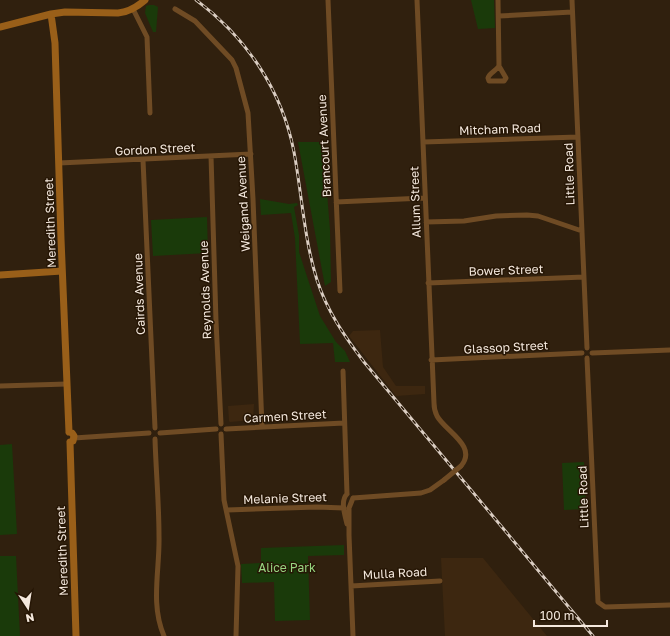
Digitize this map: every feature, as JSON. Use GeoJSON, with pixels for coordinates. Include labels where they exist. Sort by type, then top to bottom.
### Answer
{"type":"FeatureCollection","features":[{"type":"Feature","properties":{"kind":"main road"},"geometry":{"type":"LineString","coordinates":[[0,28],[51,14],[77,11],[118,13],[133,9],[145,0]]}},
{"type":"Feature","properties":{"kind":"main road","name":"Meredith Street"},"geometry":{"type":"LineString","coordinates":[[51,14],[56,43],[62,271],[71,438],[76,636]]}},
{"type":"Feature","properties":{"kind":"main road"},"geometry":{"type":"LineString","coordinates":[[0,275],[62,271]]}},
{"type":"Feature","properties":{"kind":"street","name":"Brancourt Avenue"},"geometry":{"type":"LineString","coordinates":[[328,0],[340,291]]}},
{"type":"Feature","properties":{"kind":"street","name":"Allum Street"},"geometry":{"type":"LineString","coordinates":[[354,498],[421,493],[430,490],[461,466],[466,456],[465,449],[437,416],[434,404],[424,198],[417,0]]}},
{"type":"Feature","properties":{"kind":"street"},"geometry":{"type":"LineString","coordinates":[[498,0],[499,66]]}},
{"type":"Feature","properties":{"kind":"street","name":"Little Road"},"geometry":{"type":"LineString","coordinates":[[572,0],[587,348]]}},
{"type":"Feature","properties":{"kind":"street"},"geometry":{"type":"LineString","coordinates":[[133,9],[147,37],[150,113]]}},
{"type":"Feature","properties":{"kind":"street","name":"Weigand Avenue"},"geometry":{"type":"LineString","coordinates":[[175,9],[195,21],[232,60],[236,68],[248,113],[262,427]]}},
{"type":"Feature","properties":{"kind":"street"},"geometry":{"type":"LineString","coordinates":[[499,16],[572,12]]}},
{"type":"Feature","properties":{"kind":"street","name":"Mitcham Road"},"geometry":{"type":"LineString","coordinates":[[423,142],[578,137]]}},
{"type":"Feature","properties":{"kind":"street","name":"Gordon Street"},"geometry":{"type":"LineString","coordinates":[[59,163],[251,154]]}},
{"type":"Feature","properties":{"kind":"street","name":"Reynolds Avenue"},"geometry":{"type":"LineString","coordinates":[[211,156],[221,424]]}},
{"type":"Feature","properties":{"kind":"street","name":"Cairds Avenue"},"geometry":{"type":"LineString","coordinates":[[144,160],[155,428]]}},
{"type":"Feature","properties":{"kind":"street"},"geometry":{"type":"LineString","coordinates":[[336,202],[424,198]]}},
{"type":"Feature","properties":{"kind":"street"},"geometry":{"type":"LineString","coordinates":[[426,222],[527,215],[538,216],[582,231]]}},
{"type":"Feature","properties":{"kind":"street","name":"Bower Street"},"geometry":{"type":"LineString","coordinates":[[428,283],[584,277]]}},
{"type":"Feature","properties":{"kind":"street"},"geometry":{"type":"LineString","coordinates":[[592,353],[590,349],[587,348],[582,350],[584,358],[591,356],[592,353],[670,350]]}},
{"type":"Feature","properties":{"kind":"street","name":"Glassop Street"},"geometry":{"type":"LineString","coordinates":[[432,360],[582,353]]}},
{"type":"Feature","properties":{"kind":"street","name":"Little Road"},"geometry":{"type":"LineString","coordinates":[[587,358],[597,600],[599,605],[604,607],[670,605]]}},
{"type":"Feature","properties":{"kind":"street"},"geometry":{"type":"LineString","coordinates":[[343,371],[346,497],[347,503],[350,503]]}},
{"type":"Feature","properties":{"kind":"street"},"geometry":{"type":"LineString","coordinates":[[0,386],[67,384]]}},
{"type":"Feature","properties":{"kind":"street","name":"Carmen Street"},"geometry":{"type":"LineString","coordinates":[[226,429],[344,423]]}},
{"type":"Feature","properties":{"kind":"street"},"geometry":{"type":"LineString","coordinates":[[160,433],[216,429],[218,425],[221,424],[225,425],[226,429],[224,433],[221,434]]}},
{"type":"Feature","properties":{"kind":"street"},"geometry":{"type":"LineString","coordinates":[[71,438],[149,433],[151,429],[155,428],[158,429],[160,433]]}},
{"type":"Feature","properties":{"kind":"street"},"geometry":{"type":"LineString","coordinates":[[216,429],[221,434],[224,500],[238,566],[236,636]]}},
{"type":"Feature","properties":{"kind":"street"},"geometry":{"type":"LineString","coordinates":[[149,433],[151,437],[155,439]]}},
{"type":"Feature","properties":{"kind":"street"},"geometry":{"type":"LineString","coordinates":[[155,439],[160,433]]}},
{"type":"Feature","properties":{"kind":"street"},"geometry":{"type":"LineString","coordinates":[[155,439],[160,537],[156,595],[158,618],[164,636]]}},
{"type":"Feature","properties":{"kind":"street"},"geometry":{"type":"LineString","coordinates":[[346,497],[351,495],[354,498],[350,503],[349,534],[353,636]]}},
{"type":"Feature","properties":{"kind":"street"},"geometry":{"type":"LineString","coordinates":[[346,497],[344,508],[349,534]]}},
{"type":"Feature","properties":{"kind":"street","name":"Melanie Street"},"geometry":{"type":"LineString","coordinates":[[227,510],[344,508]]}},
{"type":"Feature","properties":{"kind":"street","name":"Mulla Road"},"geometry":{"type":"LineString","coordinates":[[351,586],[440,581]]}},
{"type":"Feature","properties":{"kind":"shaded area"},"geometry":{"type":"Polygon","coordinates":[[[380,330],[383,367],[396,386],[425,386],[425,394],[396,396],[349,336],[353,331],[380,330]]]}},
{"type":"Feature","properties":{"kind":"shaded area"},"geometry":{"type":"Polygon","coordinates":[[[254,404],[253,420],[229,421],[228,406],[254,404]]]}},
{"type":"Feature","properties":{"kind":"shaded area"},"geometry":{"type":"Polygon","coordinates":[[[441,558],[483,558],[547,636],[445,636],[441,558]]]}},
{"type":"Feature","properties":{"kind":"green space"},"geometry":{"type":"Polygon","coordinates":[[[471,0],[494,0],[495,28],[478,29],[471,0]]]}},
{"type":"Feature","properties":{"kind":"green space"},"geometry":{"type":"Polygon","coordinates":[[[149,5],[158,7],[156,32],[153,32],[145,13],[146,6],[149,5]]]}},
{"type":"Feature","properties":{"kind":"green space"},"geometry":{"type":"Polygon","coordinates":[[[298,142],[323,142],[330,230],[331,282],[325,286],[298,142]]]}},
{"type":"Feature","properties":{"kind":"green space"},"geometry":{"type":"Polygon","coordinates":[[[260,199],[289,204],[297,203],[298,205],[294,207],[299,235],[299,252],[320,316],[336,342],[345,351],[350,362],[335,362],[333,343],[300,344],[295,238],[291,213],[261,215],[260,199]]]}},
{"type":"Feature","properties":{"kind":"green space"},"geometry":{"type":"Polygon","coordinates":[[[207,217],[208,253],[153,256],[151,220],[207,217]]]}},
{"type":"Feature","properties":{"kind":"green space"},"geometry":{"type":"Polygon","coordinates":[[[12,444],[17,534],[0,535],[0,445],[12,444]]]}},
{"type":"Feature","properties":{"kind":"green space"},"geometry":{"type":"Polygon","coordinates":[[[584,462],[586,509],[564,510],[562,463],[584,462]]]}},
{"type":"Feature","properties":{"kind":"green space","name":"Alice Park"},"geometry":{"type":"Polygon","coordinates":[[[344,545],[344,555],[308,556],[310,620],[275,621],[274,582],[242,583],[241,564],[261,563],[261,548],[344,545]]]}},
{"type":"Feature","properties":{"kind":"green space"},"geometry":{"type":"Polygon","coordinates":[[[0,556],[16,556],[20,636],[0,636],[0,556]]]}},
{"type":"Feature","properties":{"kind":"railway"},"geometry":{"type":"LineString","coordinates":[[196,0],[231,31],[246,48],[271,86],[281,107],[294,152],[306,233],[317,280],[337,323],[364,362],[593,636]]}}]}
